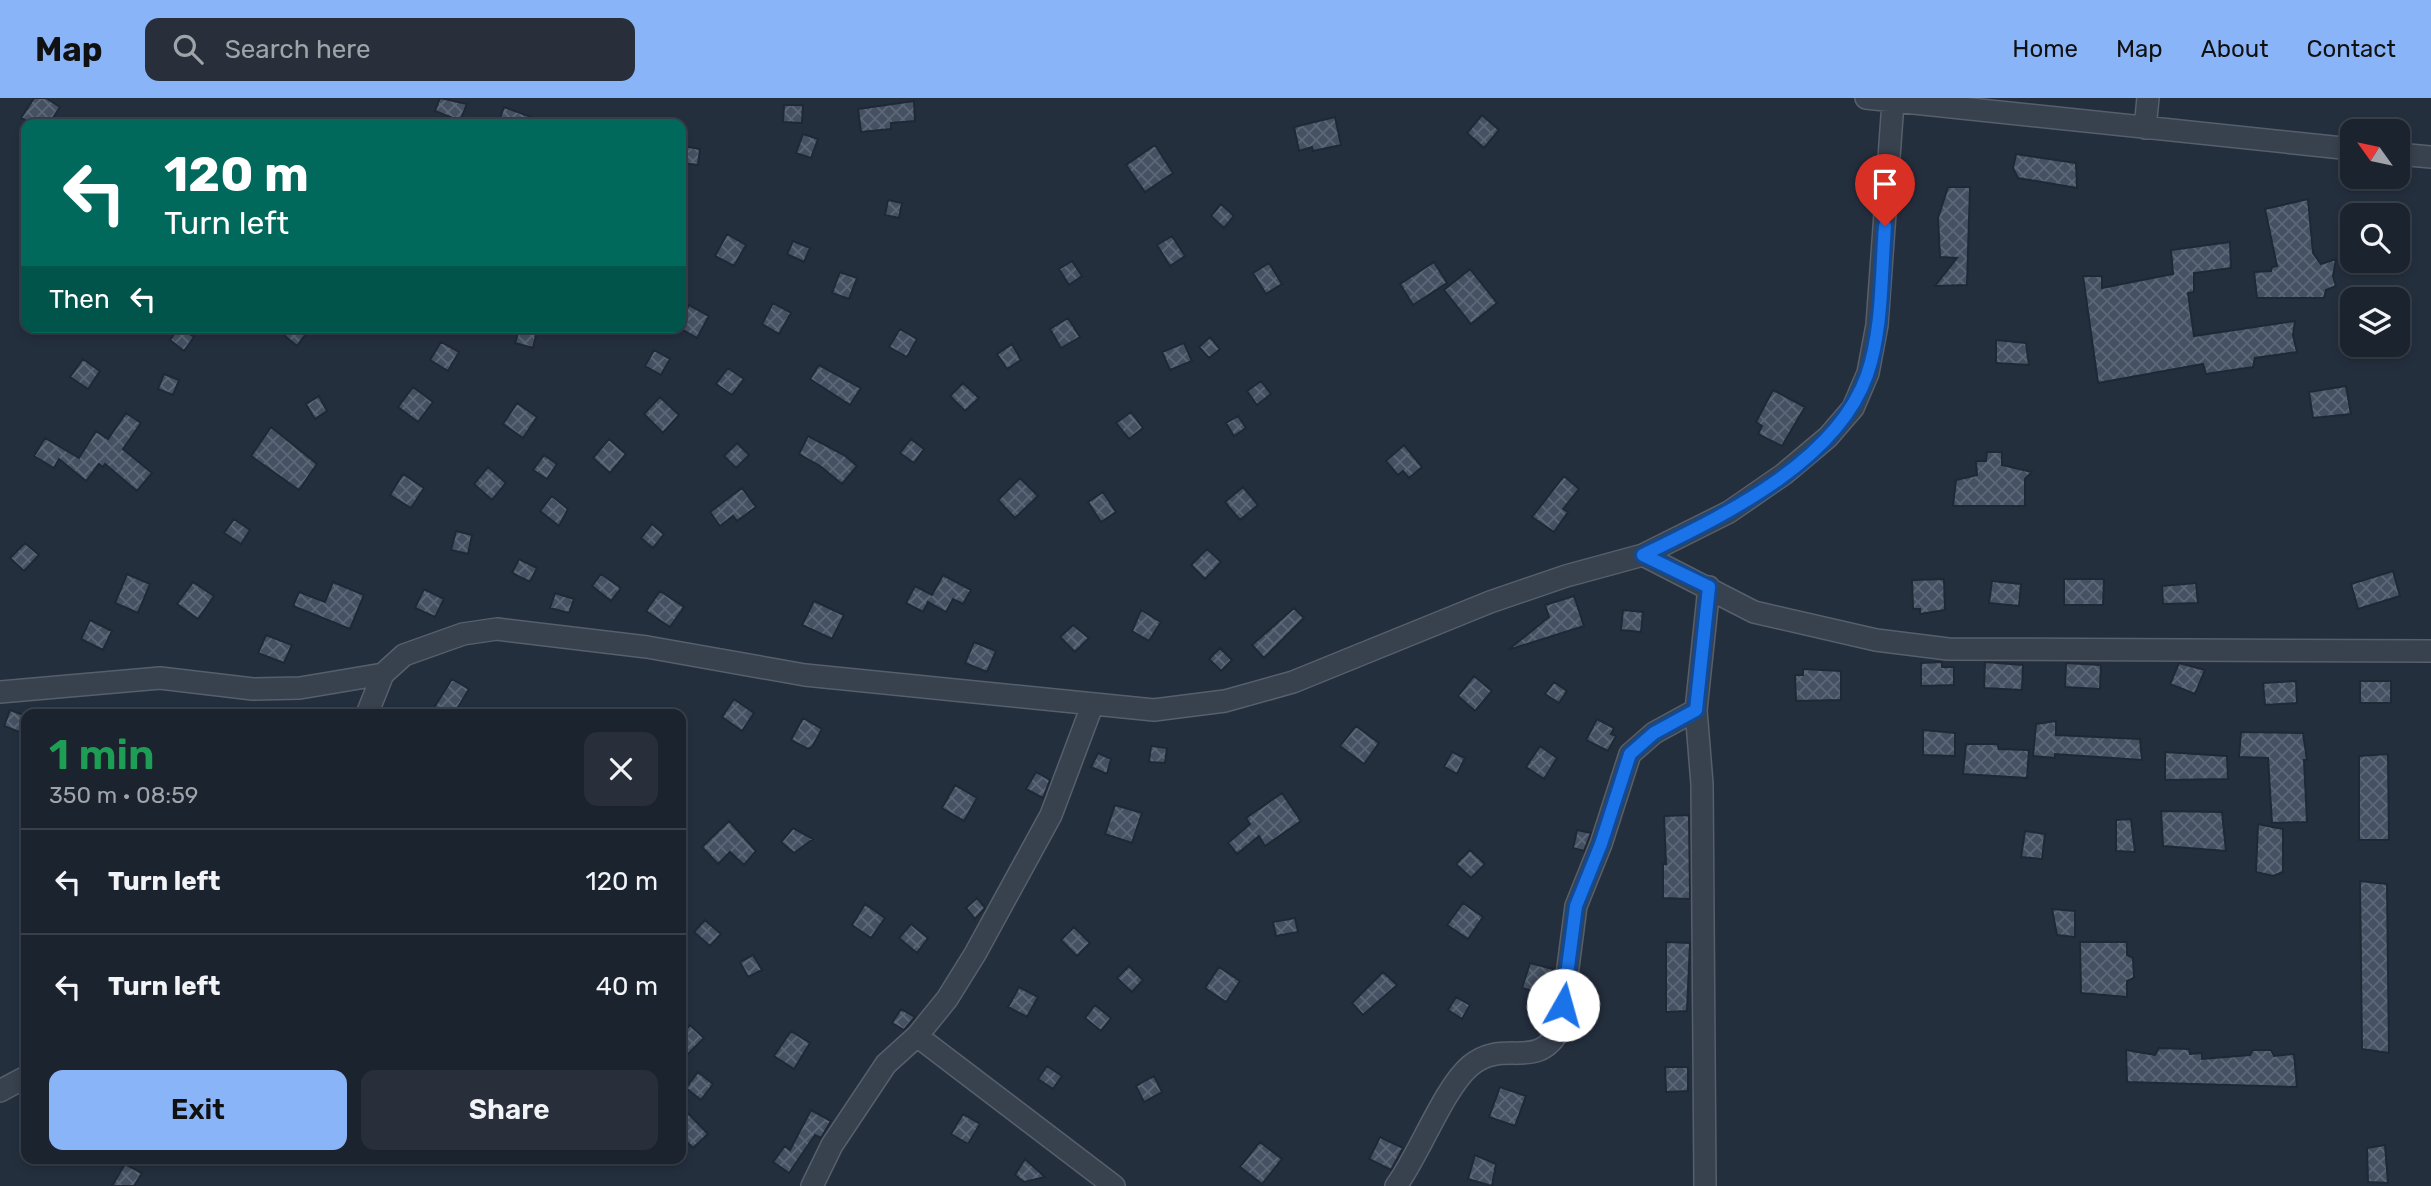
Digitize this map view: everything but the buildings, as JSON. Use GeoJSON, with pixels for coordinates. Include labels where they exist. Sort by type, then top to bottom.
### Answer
{"type":"FeatureCollection","features":[{"type":"Feature","properties":{"kind":"street"},"geometry":{"type":"LineString","coordinates":[[1866,98],[2340,148]]}},
{"type":"Feature","properties":{"kind":"street"},"geometry":{"type":"LineString","coordinates":[[2145,128],[2148,98]]}},
{"type":"Feature","properties":{"kind":"street"},"geometry":{"type":"LineString","coordinates":[[369,709],[383,674],[404,655],[463,634],[496,629],[647,647],[805,675],[1092,706],[1154,710],[1225,701],[1293,682],[1490,602],[1566,576],[1643,555],[1729,512],[1784,474],[1828,437],[1853,408],[1868,373],[1877,326],[1893,102]]}},
{"type":"Feature","properties":{"kind":"street"},"geometry":{"type":"LineString","coordinates":[[2410,155],[2431,157]]}},
{"type":"Feature","properties":{"kind":"street"},"geometry":{"type":"LineString","coordinates":[[1643,555],[1754,612],[1788,622],[1876,640],[1948,649],[2431,651]]}},
{"type":"Feature","properties":{"kind":"street"},"geometry":{"type":"LineString","coordinates":[[1705,1186],[1702,784],[1696,710],[1709,587]]}},
{"type":"Feature","properties":{"kind":"street"},"geometry":{"type":"LineString","coordinates":[[0,692],[160,678],[253,689],[300,688],[383,674]]}},
{"type":"Feature","properties":{"kind":"street"},"geometry":{"type":"LineString","coordinates":[[812,1186],[832,1145],[886,1064],[917,1036],[947,999],[1017,880],[1051,815],[1092,706]]}},
{"type":"Feature","properties":{"kind":"street"},"geometry":{"type":"LineString","coordinates":[[1396,1186],[1468,1067],[1488,1053],[1533,1053],[1546,1048],[1554,1040],[1560,1029],[1576,906],[1601,844],[1630,754],[1654,733],[1696,710]]}},
{"type":"Feature","properties":{"kind":"street"},"geometry":{"type":"LineString","coordinates":[[917,1036],[1114,1186]]}},
{"type":"Feature","properties":{"kind":"street"},"geometry":{"type":"LineString","coordinates":[[0,1091],[21,1080]]}},
{"type":"Feature","properties":{"kind":"route"},"geometry":{"type":"LineString","coordinates":[[1563,1005],[1576,906],[1601,844],[1616,790],[1630,754],[1654,733],[1696,710],[1709,587],[1643,555],[1729,512],[1784,474],[1828,437],[1853,408],[1868,373],[1877,326],[1885,226]]}}]}
